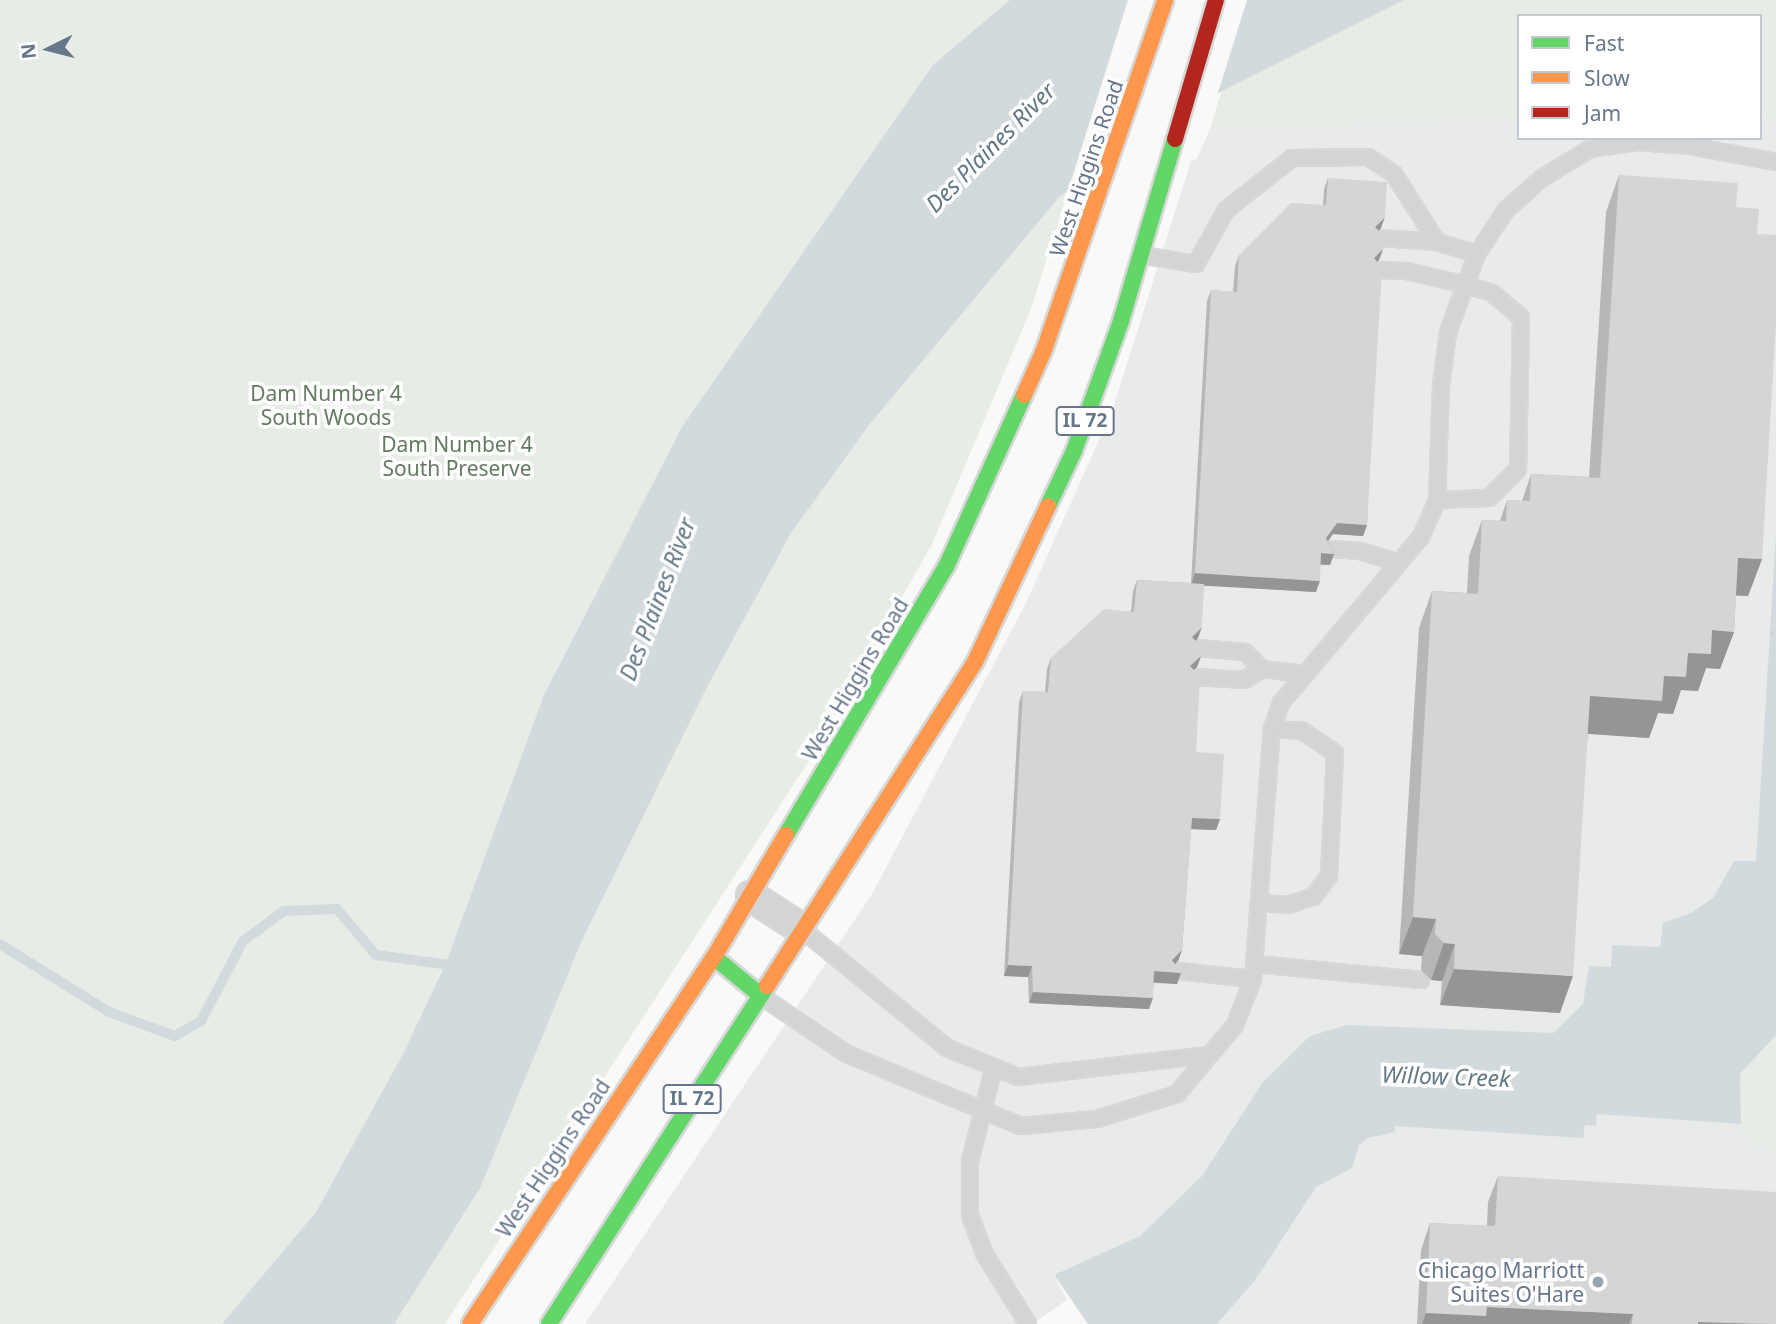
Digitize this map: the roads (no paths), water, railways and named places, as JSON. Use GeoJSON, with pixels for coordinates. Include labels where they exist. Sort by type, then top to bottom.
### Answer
{"type":"FeatureCollection","features":[{"type":"Feature","properties":{"kind":"main road","name":"West Higgins Road"},"geometry":{"type":"LineString","coordinates":[[470,1324],[714,957],[946,567],[1044,350],[1103,187],[1165,0]]}},
{"type":"Feature","properties":{"kind":"main road","name":"IL 72"},"geometry":{"type":"LineString","coordinates":[[549,1324],[800,928],[975,662],[1074,451],[1140,254],[1216,0]]}},
{"type":"Feature","properties":{"kind":"main road"},"geometry":{"type":"LineString","coordinates":[[714,957],[760,995]]}},
{"type":"Feature","properties":{"kind":"street"},"geometry":{"type":"LineString","coordinates":[[751,896],[800,928]]}},
{"type":"Feature","properties":{"kind":"lane"},"geometry":{"type":"LineString","coordinates":[[760,995],[847,1054],[981,1112],[1021,1126],[1097,1119],[1177,1094],[1235,1025],[1254,972],[1272,729],[1281,703],[1421,537],[1437,500],[1441,386],[1448,332],[1477,254],[1506,210],[1542,178],[1590,149],[1638,142],[1691,146],[1776,162]]}},
{"type":"Feature","properties":{"kind":"lane"},"geometry":{"type":"LineString","coordinates":[[1140,254],[1196,264],[1226,210],[1292,158],[1368,157],[1394,174],[1437,242]]}},
{"type":"Feature","properties":{"kind":"lane"},"geometry":{"type":"LineString","coordinates":[[1381,239],[1437,242],[1477,254]]}},
{"type":"Feature","properties":{"kind":"lane"},"geometry":{"type":"LineString","coordinates":[[1379,270],[1406,271],[1492,293],[1521,317],[1518,469],[1489,498],[1437,500]]}},
{"type":"Feature","properties":{"kind":"lane"},"geometry":{"type":"LineString","coordinates":[[1332,549],[1360,551],[1399,563]]}},
{"type":"Feature","properties":{"kind":"lane"},"geometry":{"type":"LineString","coordinates":[[1198,648],[1245,652],[1262,669]]}},
{"type":"Feature","properties":{"kind":"lane"},"geometry":{"type":"LineString","coordinates":[[1196,677],[1244,680],[1262,669],[1305,674]]}},
{"type":"Feature","properties":{"kind":"lane"},"geometry":{"type":"LineString","coordinates":[[1261,903],[1288,905],[1313,897],[1329,876],[1335,753],[1302,731],[1272,729]]}},
{"type":"Feature","properties":{"kind":"lane"},"geometry":{"type":"LineString","coordinates":[[800,928],[947,1048],[1018,1077],[1208,1055]]}},
{"type":"Feature","properties":{"kind":"lane"},"geometry":{"type":"LineString","coordinates":[[1178,971],[1421,980]]}},
{"type":"Feature","properties":{"kind":"lane"},"geometry":{"type":"LineString","coordinates":[[994,1067],[970,1161],[970,1215],[984,1253],[1028,1324]]}},
{"type":"Feature","properties":{"kind":"water","name":"Des Plaines River"},"geometry":{"type":"Polygon","coordinates":[[[1010,0],[1404,0],[1222,91],[1060,196],[869,425],[791,533],[707,687],[582,940],[480,1188],[394,1324],[222,1324],[316,1212],[403,1054],[446,963],[544,695],[682,427],[933,65],[1010,0]]]}},
{"type":"Feature","properties":{"kind":"water","name":"Willow Creek"},"geometry":{"type":"Polygon","coordinates":[[[1776,534],[1776,1035],[1740,1074],[1741,1124],[1597,1114],[1596,1126],[1585,1125],[1583,1138],[1395,1126],[1395,1132],[1368,1138],[1359,1145],[1352,1168],[1316,1187],[1256,1279],[1217,1324],[1035,1324],[1072,1301],[1054,1275],[1140,1236],[1202,1176],[1263,1082],[1310,1036],[1347,1025],[1553,1033],[1583,1004],[1589,966],[1611,967],[1612,945],[1660,947],[1663,923],[1691,913],[1713,898],[1734,861],[1756,861],[1776,534]]]}},
{"type":"Feature","properties":{"kind":"waterway"},"geometry":{"type":"LineString","coordinates":[[0,944],[109,1012],[175,1036],[201,1021],[243,941],[284,911],[337,909],[376,955],[457,966]]}},
{"type":"Feature","properties":{"kind":"place","name":"Chicago Marriott Suites O'Hare"},"geometry":{"type":"Point","coordinates":[1598,1282]}},
{"type":"Feature","properties":{"kind":"park label","name":"Dam Number 4 South Woods"},"geometry":{"type":"Point","coordinates":[326,405]}},
{"type":"Feature","properties":{"kind":"park label","name":"Dam Number 4 South Preserve"},"geometry":{"type":"Point","coordinates":[457,456]}}]}
